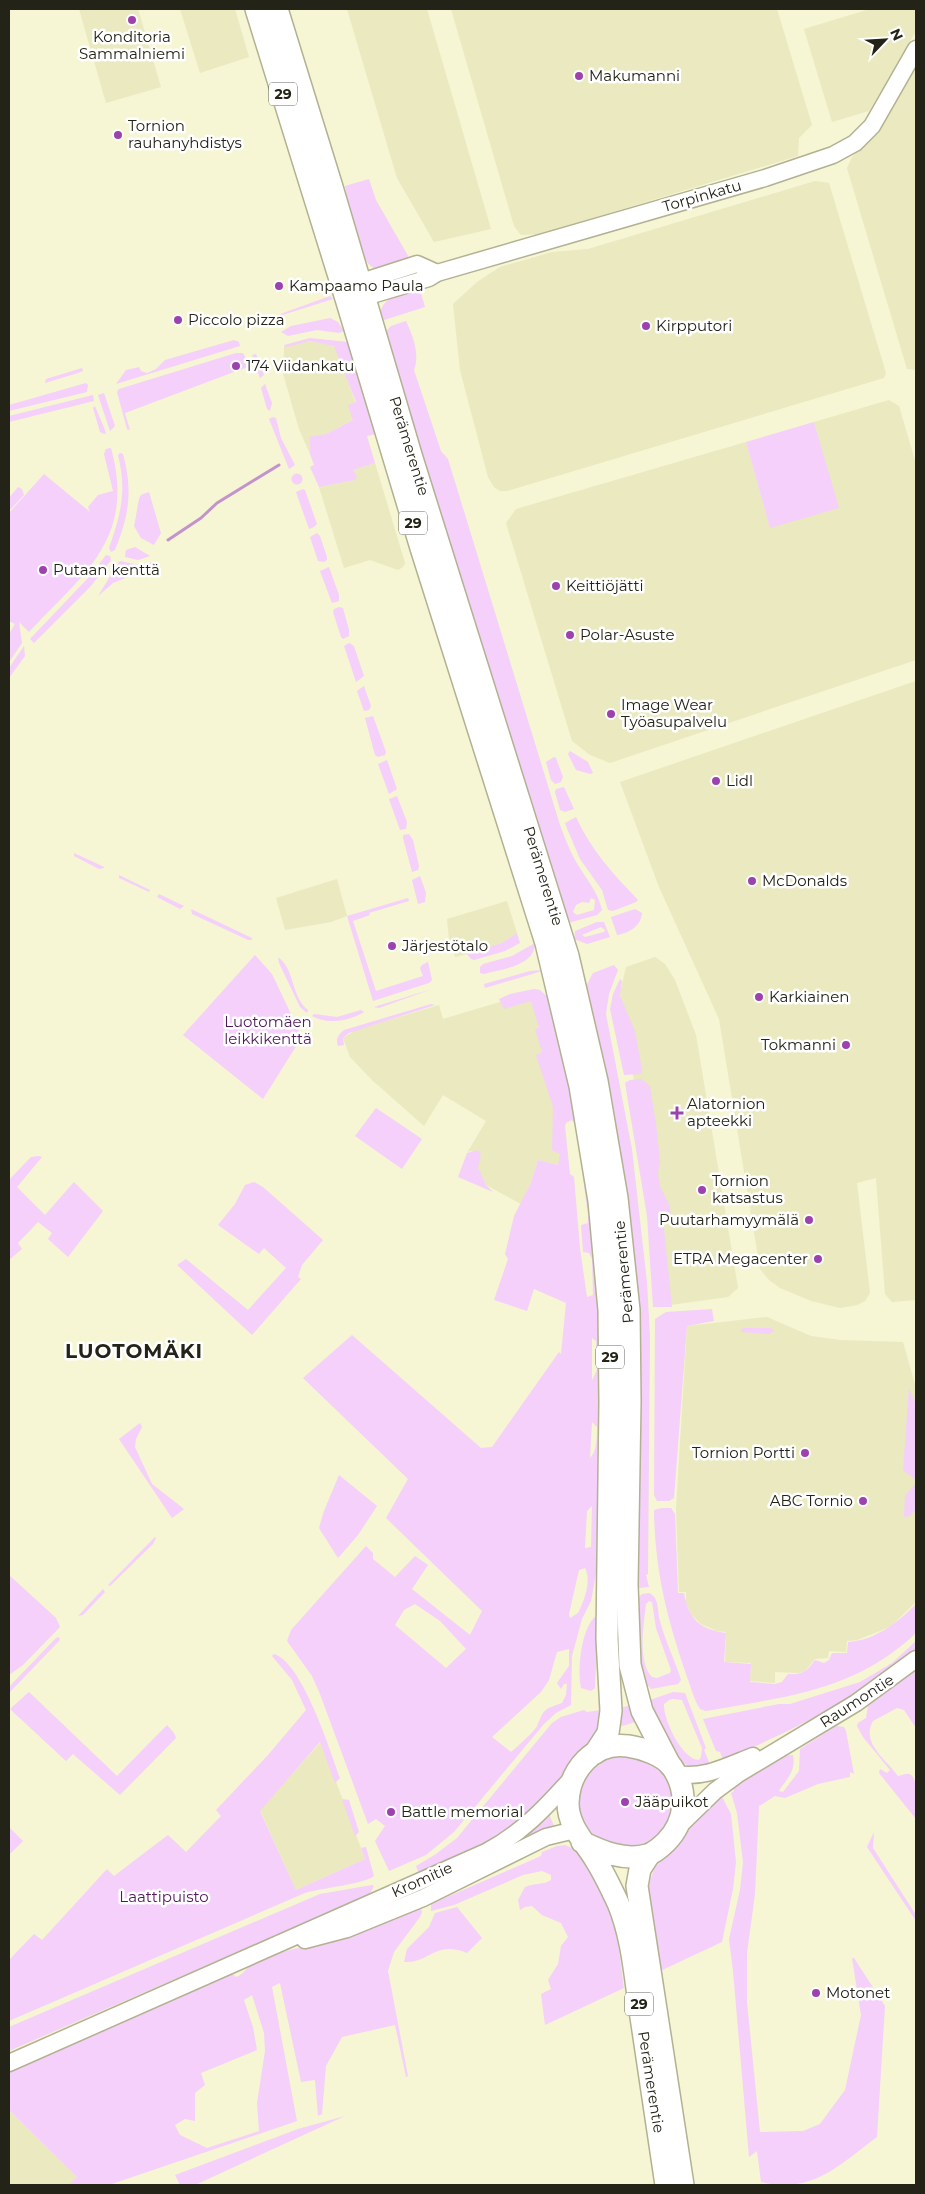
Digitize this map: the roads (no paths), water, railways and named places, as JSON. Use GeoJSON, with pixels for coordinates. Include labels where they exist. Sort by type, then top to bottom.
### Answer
{"type":"FeatureCollection","features":[{"type":"Feature","properties":{"kind":"highway","name":"Perämerentie"},"geometry":{"type":"LineString","coordinates":[[256,9],[348,302],[421,548],[546,943],[580,1086],[599,1201],[609,1319],[610,1403],[607,1639],[611,1711],[608,1733],[594,1753]]}},
{"type":"Feature","properties":{"kind":"highway","name":"Perämerentie"},"geometry":{"type":"LineString","coordinates":[[277,9],[363,290],[411,455],[568,956],[597,1082],[617,1198],[628,1310],[630,1402],[627,1585],[630,1665],[642,1711],[673,1770]]}},
{"type":"Feature","properties":{"kind":"highway"},"geometry":{"type":"LineString","coordinates":[[594,1753],[611,1746],[638,1748],[673,1770]]}},
{"type":"Feature","properties":{"kind":"highway","name":"29"},"geometry":{"type":"LineString","coordinates":[[578,1836],[568,1805],[572,1778],[582,1764],[594,1753]]}},
{"type":"Feature","properties":{"kind":"highway","name":"29"},"geometry":{"type":"LineString","coordinates":[[649,1854],[661,1847],[678,1827],[684,1801],[680,1782],[673,1770]]}},
{"type":"Feature","properties":{"kind":"highway","name":"Perämerentie"},"geometry":{"type":"LineString","coordinates":[[578,1836],[607,1879],[627,1928],[666,2185]]}},
{"type":"Feature","properties":{"kind":"highway"},"geometry":{"type":"LineString","coordinates":[[578,1836],[599,1850],[624,1857],[649,1854]]}},
{"type":"Feature","properties":{"kind":"highway","name":"Perämerentie"},"geometry":{"type":"LineString","coordinates":[[649,1854],[640,1869],[637,1886],[683,2185]]}},
{"type":"Feature","properties":{"kind":"main road","name":"Torpinkatu"},"geometry":{"type":"LineString","coordinates":[[363,290],[429,278],[437,273],[764,178],[833,155],[855,143],[872,126],[916,49]]}},
{"type":"Feature","properties":{"kind":"main road","name":"Raumontie"},"geometry":{"type":"LineString","coordinates":[[678,1827],[716,1791],[738,1774],[874,1691],[916,1659]]}},
{"type":"Feature","properties":{"kind":"main road","name":"Raumontie"},"geometry":{"type":"LineString","coordinates":[[673,1770],[695,1776],[709,1773],[795,1739]]}},
{"type":"Feature","properties":{"kind":"main road","name":"Kromitie"},"geometry":{"type":"LineString","coordinates":[[9,2063],[253,1956],[505,1842],[544,1809],[572,1778]]}},
{"type":"Feature","properties":{"kind":"main road","name":"Kromitie"},"geometry":{"type":"LineString","coordinates":[[253,1956],[347,1929],[423,1898],[546,1838],[578,1836]]}},
{"type":"Feature","properties":{"kind":"waterway"},"geometry":{"type":"LineString","coordinates":[[168,540],[201,518],[217,503],[279,465]]}},
{"type":"Feature","properties":{"kind":"place","name":"Konditoria Sammalniemi"},"geometry":{"type":"Point","coordinates":[132,20]}},
{"type":"Feature","properties":{"kind":"place","name":"Makumanni"},"geometry":{"type":"Point","coordinates":[579,76]}},
{"type":"Feature","properties":{"kind":"place","name":"Tornion rauhanyhdistys"},"geometry":{"type":"Point","coordinates":[118,135]}},
{"type":"Feature","properties":{"kind":"place","name":"Kampaamo Paula"},"geometry":{"type":"Point","coordinates":[279,286]}},
{"type":"Feature","properties":{"kind":"place","name":"Piccolo pizza"},"geometry":{"type":"Point","coordinates":[178,320]}},
{"type":"Feature","properties":{"kind":"place","name":"Kirpputori"},"geometry":{"type":"Point","coordinates":[646,326]}},
{"type":"Feature","properties":{"kind":"place","name":"174 Viidankatu"},"geometry":{"type":"Point","coordinates":[236,366]}},
{"type":"Feature","properties":{"kind":"place","name":"Putaan kenttä"},"geometry":{"type":"Point","coordinates":[43,570]}},
{"type":"Feature","properties":{"kind":"place","name":"Keittiöjätti"},"geometry":{"type":"Point","coordinates":[556,586]}},
{"type":"Feature","properties":{"kind":"place","name":"Polar-Asuste"},"geometry":{"type":"Point","coordinates":[570,635]}},
{"type":"Feature","properties":{"kind":"place","name":"Image Wear Työasupalvelu"},"geometry":{"type":"Point","coordinates":[611,714]}},
{"type":"Feature","properties":{"kind":"place","name":"Lidl"},"geometry":{"type":"Point","coordinates":[716,781]}},
{"type":"Feature","properties":{"kind":"place","name":"McDonalds"},"geometry":{"type":"Point","coordinates":[752,881]}},
{"type":"Feature","properties":{"kind":"place","name":"Järjestötalo"},"geometry":{"type":"Point","coordinates":[392,946]}},
{"type":"Feature","properties":{"kind":"place","name":"Karkiainen"},"geometry":{"type":"Point","coordinates":[759,997]}},
{"type":"Feature","properties":{"kind":"place","name":"Tokmanni"},"geometry":{"type":"Point","coordinates":[846,1045]}},
{"type":"Feature","properties":{"kind":"place","name":"Alatornion apteekki"},"geometry":{"type":"Point","coordinates":[677,1113]}},
{"type":"Feature","properties":{"kind":"place","name":"Tornion katsastus"},"geometry":{"type":"Point","coordinates":[702,1190]}},
{"type":"Feature","properties":{"kind":"place","name":"Puutarhamyymälä"},"geometry":{"type":"Point","coordinates":[809,1220]}},
{"type":"Feature","properties":{"kind":"place","name":"ETRA Megacenter"},"geometry":{"type":"Point","coordinates":[818,1259]}},
{"type":"Feature","properties":{"kind":"place","name":"Tornion Portti"},"geometry":{"type":"Point","coordinates":[805,1453]}},
{"type":"Feature","properties":{"kind":"place","name":"ABC Tornio"},"geometry":{"type":"Point","coordinates":[863,1501]}},
{"type":"Feature","properties":{"kind":"place","name":"Jääpuikot"},"geometry":{"type":"Point","coordinates":[625,1802]}},
{"type":"Feature","properties":{"kind":"place","name":"Battle memorial"},"geometry":{"type":"Point","coordinates":[391,1812]}},
{"type":"Feature","properties":{"kind":"place","name":"Motonet"},"geometry":{"type":"Point","coordinates":[816,1993]}},
{"type":"Feature","properties":{"kind":"district","name":"LUOTOMÄKI"},"geometry":{"type":"Point","coordinates":[134,1351]}},
{"type":"Feature","properties":{"kind":"park label","name":"Luotomäen leikkikenttä"},"geometry":{"type":"Point","coordinates":[268,1030]}},
{"type":"Feature","properties":{"kind":"park label","name":"Laattipuisto"},"geometry":{"type":"Point","coordinates":[164,1897]}}]}
